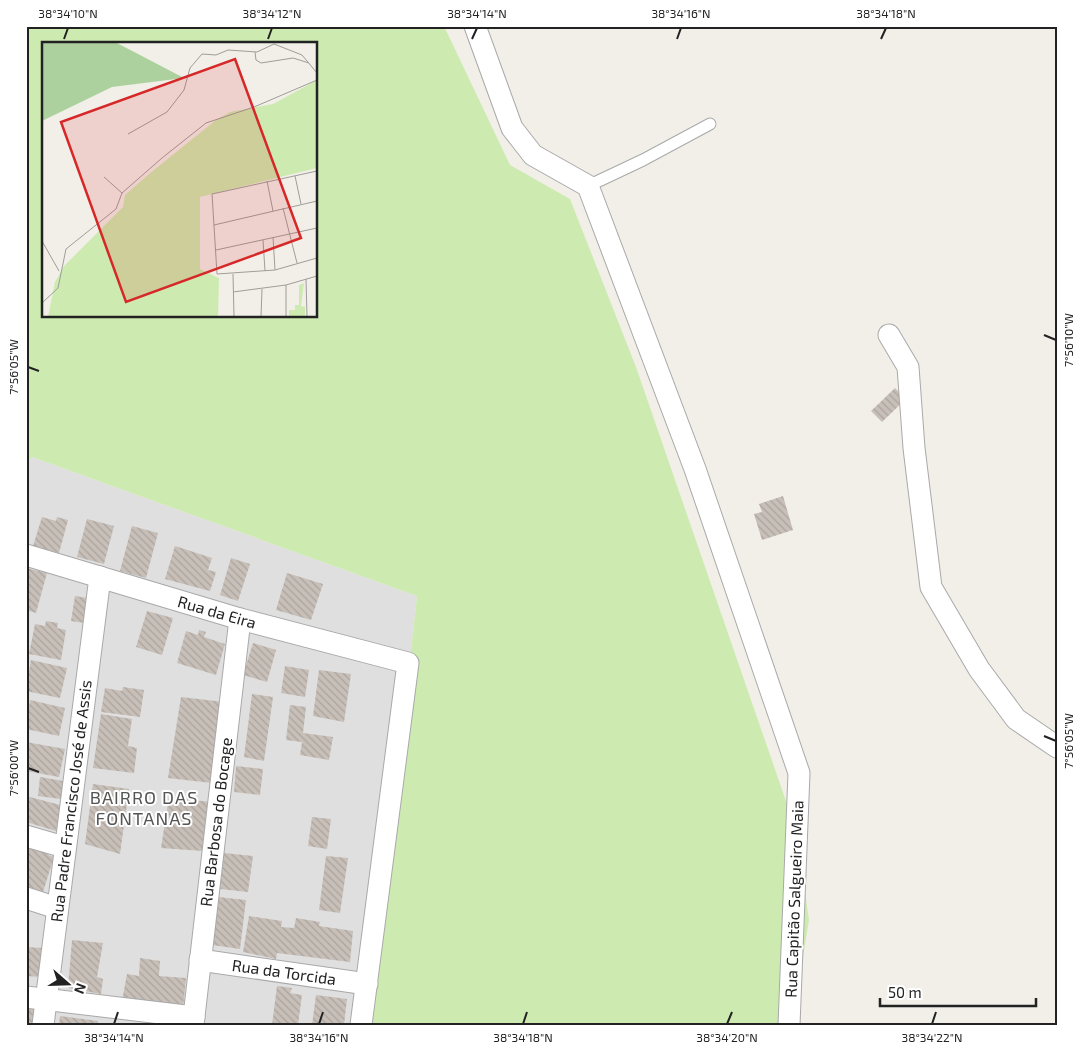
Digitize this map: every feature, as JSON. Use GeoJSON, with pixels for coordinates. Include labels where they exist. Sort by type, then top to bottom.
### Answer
{"type":"FeatureCollection","features":[{"type":"Feature","properties":{"kind":"street"},"geometry":{"type":"LineString","coordinates":[[475,26],[512,128],[522,143],[533,155],[588,186]]}},
{"type":"Feature","properties":{"kind":"street","name":"Rua Capitão Salgueiro Maia"},"geometry":{"type":"LineString","coordinates":[[588,186],[695,469],[799,773],[788,1025]]}},
{"type":"Feature","properties":{"kind":"street"},"geometry":{"type":"LineString","coordinates":[[889,335],[908,368],[914,448],[931,587],[979,669],[1016,719],[1057,747]]}},
{"type":"Feature","properties":{"kind":"street","name":"Rua da Eira"},"geometry":{"type":"LineString","coordinates":[[26,556],[240,619],[408,663],[367,984]]}},
{"type":"Feature","properties":{"kind":"street","name":"Rua Padre Francisco José de Assis"},"geometry":{"type":"LineString","coordinates":[[43,1025],[36,998],[58,908],[64,847],[100,578]]}},
{"type":"Feature","properties":{"kind":"street","name":"Rua Barbosa do Bocage"},"geometry":{"type":"LineString","coordinates":[[193,1021],[240,619]]}},
{"type":"Feature","properties":{"kind":"street"},"geometry":{"type":"LineString","coordinates":[[26,836],[64,847]]}},
{"type":"Feature","properties":{"kind":"street"},"geometry":{"type":"LineString","coordinates":[[26,898],[58,908]]}},
{"type":"Feature","properties":{"kind":"street","name":"Rua da Torcida"},"geometry":{"type":"LineString","coordinates":[[200,960],[367,984]]}},
{"type":"Feature","properties":{"kind":"street"},"geometry":{"type":"LineString","coordinates":[[361,1025],[367,984]]}},
{"type":"Feature","properties":{"kind":"street"},"geometry":{"type":"LineString","coordinates":[[36,998],[193,1021]]}},
{"type":"Feature","properties":{"kind":"lane"},"geometry":{"type":"LineString","coordinates":[[588,186],[644,160],[710,124]]}},
{"type":"Feature","properties":{"kind":"shaded area"},"geometry":{"type":"Polygon","coordinates":[[[32,457],[417,596],[370,1025],[26,1025],[26,463],[32,457]]]}},
{"type":"Feature","properties":{"kind":"green space"},"geometry":{"type":"Polygon","coordinates":[[[26,26],[444,26],[510,165],[570,199],[636,367],[796,830],[809,920],[792,1025],[370,1025],[417,596],[32,457],[26,463],[26,26]]]}},
{"type":"Feature","properties":{"kind":"building"},"geometry":{"type":"Polygon","coordinates":[[[895,388],[906,399],[882,422],[871,411],[895,388]]]}},
{"type":"Feature","properties":{"kind":"building"},"geometry":{"type":"Polygon","coordinates":[[[783,496],[793,530],[762,540],[754,514],[762,512],[759,504],[783,496]]]}},
{"type":"Feature","properties":{"kind":"building"},"geometry":{"type":"Polygon","coordinates":[[[42,517],[56,521],[57,517],[68,520],[59,553],[33,546],[42,517]]]}},
{"type":"Feature","properties":{"kind":"building"},"geometry":{"type":"Polygon","coordinates":[[[87,519],[114,526],[104,564],[77,557],[87,519]]]}},
{"type":"Feature","properties":{"kind":"building"},"geometry":{"type":"Polygon","coordinates":[[[132,526],[158,533],[146,578],[120,571],[132,526]]]}},
{"type":"Feature","properties":{"kind":"building"},"geometry":{"type":"Polygon","coordinates":[[[175,546],[212,558],[208,570],[216,572],[210,591],[165,579],[175,546]]]}},
{"type":"Feature","properties":{"kind":"building"},"geometry":{"type":"Polygon","coordinates":[[[231,558],[250,564],[238,601],[220,595],[231,558]]]}},
{"type":"Feature","properties":{"kind":"building"},"geometry":{"type":"Polygon","coordinates":[[[26,568],[47,573],[36,613],[26,610],[26,568]]]}},
{"type":"Feature","properties":{"kind":"building"},"geometry":{"type":"Polygon","coordinates":[[[287,573],[323,584],[311,620],[276,610],[287,573]]]}},
{"type":"Feature","properties":{"kind":"building"},"geometry":{"type":"Polygon","coordinates":[[[75,596],[87,598],[84,623],[71,621],[75,596]]]}},
{"type":"Feature","properties":{"kind":"building"},"geometry":{"type":"Polygon","coordinates":[[[147,611],[173,618],[162,655],[136,647],[147,611]]]}},
{"type":"Feature","properties":{"kind":"building"},"geometry":{"type":"Polygon","coordinates":[[[46,621],[58,623],[57,628],[66,630],[61,660],[29,654],[35,624],[45,626],[46,621]]]}},
{"type":"Feature","properties":{"kind":"building"},"geometry":{"type":"Polygon","coordinates":[[[199,630],[206,632],[204,637],[225,644],[216,675],[177,663],[186,631],[198,635],[199,630]]]}},
{"type":"Feature","properties":{"kind":"building"},"geometry":{"type":"Polygon","coordinates":[[[253,643],[276,650],[267,682],[243,675],[253,643]]]}},
{"type":"Feature","properties":{"kind":"building"},"geometry":{"type":"Polygon","coordinates":[[[31,660],[67,668],[60,698],[26,691],[31,660]]]}},
{"type":"Feature","properties":{"kind":"building"},"geometry":{"type":"Polygon","coordinates":[[[285,666],[309,670],[305,697],[281,693],[285,666]]]}},
{"type":"Feature","properties":{"kind":"building"},"geometry":{"type":"Polygon","coordinates":[[[319,670],[351,674],[344,722],[313,716],[319,670]]]}},
{"type":"Feature","properties":{"kind":"building"},"geometry":{"type":"Polygon","coordinates":[[[123,687],[144,690],[140,717],[101,712],[105,688],[122,691],[123,687]]]}},
{"type":"Feature","properties":{"kind":"building"},"geometry":{"type":"Polygon","coordinates":[[[252,694],[273,697],[264,761],[244,757],[252,694]]]}},
{"type":"Feature","properties":{"kind":"building"},"geometry":{"type":"Polygon","coordinates":[[[181,697],[224,702],[212,783],[168,778],[181,697]]]}},
{"type":"Feature","properties":{"kind":"building"},"geometry":{"type":"Polygon","coordinates":[[[30,700],[65,708],[59,736],[26,729],[30,700]]]}},
{"type":"Feature","properties":{"kind":"building"},"geometry":{"type":"Polygon","coordinates":[[[290,705],[306,707],[303,733],[333,737],[329,760],[300,755],[302,742],[286,740],[290,705]]]}},
{"type":"Feature","properties":{"kind":"building"},"geometry":{"type":"Polygon","coordinates":[[[101,714],[132,719],[128,746],[137,748],[134,773],[93,768],[101,714]]]}},
{"type":"Feature","properties":{"kind":"building"},"geometry":{"type":"Polygon","coordinates":[[[26,742],[65,749],[59,777],[26,771],[26,742]]]}},
{"type":"Feature","properties":{"kind":"building"},"geometry":{"type":"Polygon","coordinates":[[[236,766],[263,769],[260,795],[234,792],[236,766]]]}},
{"type":"Feature","properties":{"kind":"building"},"geometry":{"type":"Polygon","coordinates":[[[40,777],[63,781],[61,799],[38,796],[40,777]]]}},
{"type":"Feature","properties":{"kind":"building"},"geometry":{"type":"Polygon","coordinates":[[[93,784],[129,789],[120,854],[85,844],[93,784]]]}},
{"type":"Feature","properties":{"kind":"building"},"geometry":{"type":"Polygon","coordinates":[[[26,796],[64,806],[56,831],[26,822],[26,796]]]}},
{"type":"Feature","properties":{"kind":"building"},"geometry":{"type":"Polygon","coordinates":[[[169,797],[210,802],[203,851],[161,848],[169,797]]]}},
{"type":"Feature","properties":{"kind":"building"},"geometry":{"type":"Polygon","coordinates":[[[312,817],[331,819],[327,849],[308,846],[312,817]]]}},
{"type":"Feature","properties":{"kind":"building"},"geometry":{"type":"Polygon","coordinates":[[[26,842],[50,850],[48,855],[54,857],[43,892],[26,886],[26,842]]]}},
{"type":"Feature","properties":{"kind":"building"},"geometry":{"type":"Polygon","coordinates":[[[224,853],[253,856],[248,892],[220,889],[224,853]]]}},
{"type":"Feature","properties":{"kind":"building"},"geometry":{"type":"Polygon","coordinates":[[[326,856],[348,858],[340,913],[319,910],[326,856]]]}},
{"type":"Feature","properties":{"kind":"building"},"geometry":{"type":"Polygon","coordinates":[[[218,897],[246,900],[240,949],[212,945],[218,897]]]}},
{"type":"Feature","properties":{"kind":"building"},"geometry":{"type":"Polygon","coordinates":[[[249,916],[282,921],[281,927],[294,928],[296,918],[320,922],[319,926],[353,931],[350,962],[277,953],[276,959],[243,952],[249,916]]]}},
{"type":"Feature","properties":{"kind":"building"},"geometry":{"type":"Polygon","coordinates":[[[72,940],[103,943],[97,977],[103,979],[101,994],[68,988],[72,940]]]}},
{"type":"Feature","properties":{"kind":"building"},"geometry":{"type":"Polygon","coordinates":[[[26,947],[43,948],[41,977],[26,976],[26,947]]]}},
{"type":"Feature","properties":{"kind":"building"},"geometry":{"type":"Polygon","coordinates":[[[140,958],[160,961],[159,976],[186,978],[183,1008],[122,1001],[127,974],[139,976],[140,958]]]}},
{"type":"Feature","properties":{"kind":"building"},"geometry":{"type":"Polygon","coordinates":[[[277,986],[292,988],[290,993],[302,995],[298,1025],[272,1025],[277,986]]]}},
{"type":"Feature","properties":{"kind":"building"},"geometry":{"type":"Polygon","coordinates":[[[316,995],[347,999],[344,1025],[312,1025],[316,995]]]}},
{"type":"Feature","properties":{"kind":"building"},"geometry":{"type":"Polygon","coordinates":[[[26,1007],[38,1009],[36,1025],[26,1025],[26,1007]]]}},
{"type":"Feature","properties":{"kind":"building"},"geometry":{"type":"Polygon","coordinates":[[[60,1016],[98,1021],[98,1025],[59,1025],[60,1016]]]}},
{"type":"Feature","properties":{"kind":"district","name":"BAIRRO DAS FONTANAS"},"geometry":{"type":"Point","coordinates":[144,808]}}]}
